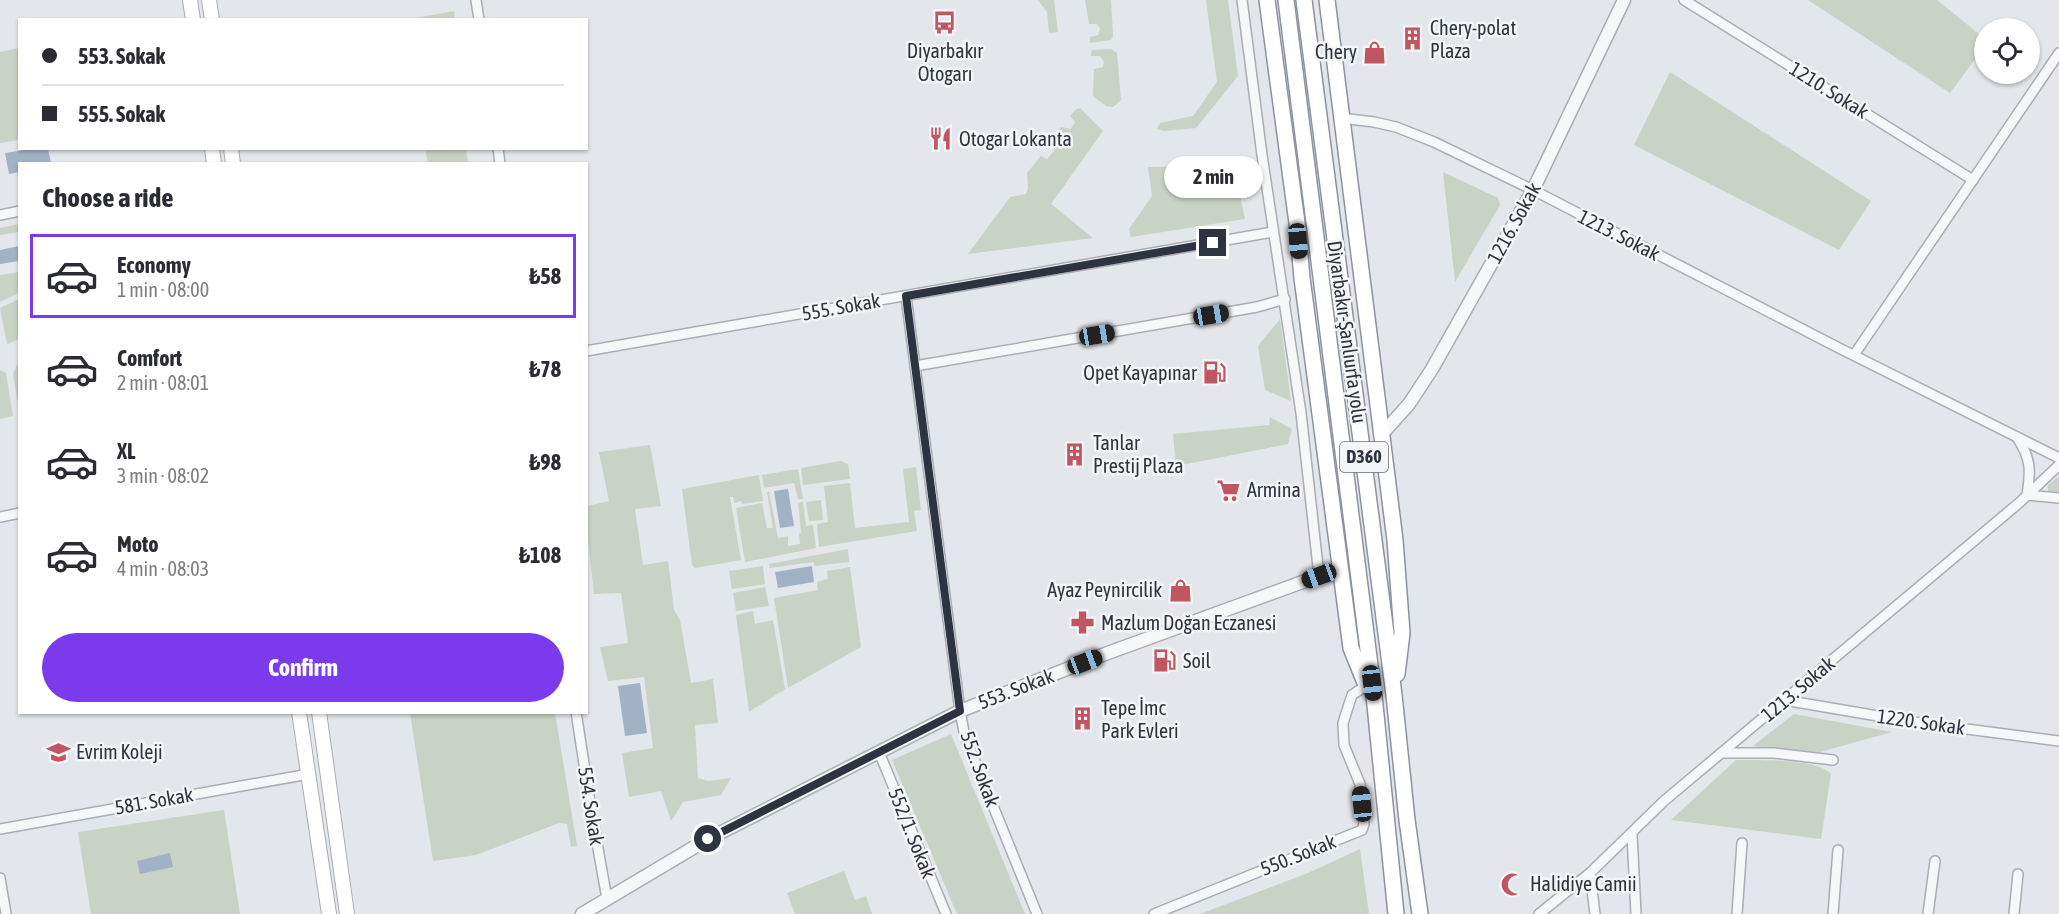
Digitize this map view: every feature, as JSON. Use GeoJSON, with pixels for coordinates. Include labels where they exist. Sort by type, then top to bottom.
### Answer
{"type":"FeatureCollection","features":[{"type":"Feature","properties":{"kind":"highway"},"geometry":{"type":"LineString","coordinates":[[1267,0],[1351,648],[1375,705]]}},
{"type":"Feature","properties":{"kind":"highway","name":"Diyarbakır-Şanlıurfa yolu"},"geometry":{"type":"LineString","coordinates":[[1286,0],[1375,705],[1396,914]]}},
{"type":"Feature","properties":{"kind":"highway","name":"Diyarbakır-Şanlıurfa yolu"},"geometry":{"type":"LineString","coordinates":[[1304,0],[1394,694],[1407,820],[1420,914]]}},
{"type":"Feature","properties":{"kind":"highway"},"geometry":{"type":"LineString","coordinates":[[1327,0],[1395,540],[1402,633],[1394,694]]}},
{"type":"Feature","properties":{"kind":"main road"},"geometry":{"type":"LineString","coordinates":[[190,0],[193,18]]}},
{"type":"Feature","properties":{"kind":"main road"},"geometry":{"type":"LineString","coordinates":[[209,0],[212,18]]}},
{"type":"Feature","properties":{"kind":"main road"},"geometry":{"type":"LineString","coordinates":[[299,714],[329,914]]}},
{"type":"Feature","properties":{"kind":"main road"},"geometry":{"type":"LineString","coordinates":[[319,714],[347,914]]}},
{"type":"Feature","properties":{"kind":"street"},"geometry":{"type":"LineString","coordinates":[[476,0],[479,18]]}},
{"type":"Feature","properties":{"kind":"street"},"geometry":{"type":"LineString","coordinates":[[1242,0],[1301,413],[1319,576]]}},
{"type":"Feature","properties":{"kind":"street","name":"1216. Sokak"},"geometry":{"type":"LineString","coordinates":[[1382,434],[1409,404],[1432,369],[1533,190],[1624,0]]}},
{"type":"Feature","properties":{"kind":"street","name":"1210. Sokak"},"geometry":{"type":"LineString","coordinates":[[1684,0],[1973,180]]}},
{"type":"Feature","properties":{"kind":"street"},"geometry":{"type":"LineString","coordinates":[[1854,355],[2059,53]]}},
{"type":"Feature","properties":{"kind":"street","name":"1213. Sokak"},"geometry":{"type":"LineString","coordinates":[[1341,118],[1396,127],[1434,142],[1533,190],[2059,458]]}},
{"type":"Feature","properties":{"kind":"street"},"geometry":{"type":"LineString","coordinates":[[0,214],[18,211]]}},
{"type":"Feature","properties":{"kind":"street","name":"555. Sokak"},"geometry":{"type":"LineString","coordinates":[[588,351],[1274,232]]}},
{"type":"Feature","properties":{"kind":"street","name":"552. Sokak"},"geometry":{"type":"LineString","coordinates":[[906,296],[965,737],[1037,914]]}},
{"type":"Feature","properties":{"kind":"street"},"geometry":{"type":"LineString","coordinates":[[915,366],[1257,307],[1285,299]]}},
{"type":"Feature","properties":{"kind":"street"},"geometry":{"type":"LineString","coordinates":[[2017,436],[2030,463],[2027,495],[2059,498]]}},
{"type":"Feature","properties":{"kind":"street","name":"1213. Sokak"},"geometry":{"type":"LineString","coordinates":[[1539,914],[1590,873],[1664,801],[1724,753],[2027,495],[2059,465]]}},
{"type":"Feature","properties":{"kind":"street"},"geometry":{"type":"LineString","coordinates":[[0,517],[18,513]]}},
{"type":"Feature","properties":{"kind":"street","name":"553. Sokak"},"geometry":{"type":"LineString","coordinates":[[582,914],[708,839],[960,711],[1106,654],[1319,576],[1341,573]]}},
{"type":"Feature","properties":{"kind":"street","name":"550. Sokak"},"geometry":{"type":"LineString","coordinates":[[1155,914],[1362,830],[1364,824],[1360,784],[1344,745],[1343,723],[1352,695],[1367,685]]}},
{"type":"Feature","properties":{"kind":"street","name":"1220. Sokak"},"geometry":{"type":"LineString","coordinates":[[1784,700],[1913,722],[2059,741]]}},
{"type":"Feature","properties":{"kind":"street","name":"554. Sokak"},"geometry":{"type":"LineString","coordinates":[[576,714],[607,899]]}},
{"type":"Feature","properties":{"kind":"street","name":"552/1. Sokak"},"geometry":{"type":"LineString","coordinates":[[879,752],[946,914]]}},
{"type":"Feature","properties":{"kind":"street"},"geometry":{"type":"LineString","coordinates":[[1724,753],[1774,753],[1833,760]]}},
{"type":"Feature","properties":{"kind":"street","name":"581. Sokak"},"geometry":{"type":"LineString","coordinates":[[0,829],[309,774]]}},
{"type":"Feature","properties":{"kind":"street"},"geometry":{"type":"LineString","coordinates":[[1632,834],[1636,914]]}},
{"type":"Feature","properties":{"kind":"street"},"geometry":{"type":"LineString","coordinates":[[1737,914],[1742,843]]}},
{"type":"Feature","properties":{"kind":"street"},"geometry":{"type":"LineString","coordinates":[[1833,914],[1838,850]]}},
{"type":"Feature","properties":{"kind":"street"},"geometry":{"type":"LineString","coordinates":[[1928,914],[1935,861]]}},
{"type":"Feature","properties":{"kind":"street"},"geometry":{"type":"LineString","coordinates":[[1590,873],[1595,914]]}},
{"type":"Feature","properties":{"kind":"street"},"geometry":{"type":"LineString","coordinates":[[2014,914],[2018,874]]}},
{"type":"Feature","properties":{"kind":"street"},"geometry":{"type":"LineString","coordinates":[[0,878],[6,914]]}},
{"type":"Feature","properties":{"kind":"green space"},"geometry":{"type":"Polygon","coordinates":[[[1038,0],[1054,0],[1058,32],[1049,33],[1047,12],[1038,0]]]}},
{"type":"Feature","properties":{"kind":"green space"},"geometry":{"type":"Polygon","coordinates":[[[1085,0],[1111,0],[1113,36],[1111,40],[1090,43],[1090,37],[1098,35],[1100,29],[1097,24],[1089,24],[1085,0]]]}},
{"type":"Feature","properties":{"kind":"green space"},"geometry":{"type":"Polygon","coordinates":[[[1206,0],[1228,0],[1238,76],[1196,128],[1164,131],[1157,129],[1160,123],[1193,116],[1217,82],[1206,0]]]}},
{"type":"Feature","properties":{"kind":"green space"},"geometry":{"type":"Polygon","coordinates":[[[1808,0],[1937,0],[1974,30],[1974,61],[1950,93],[1808,0]]]}},
{"type":"Feature","properties":{"kind":"green space"},"geometry":{"type":"Polygon","coordinates":[[[454,11],[455,18],[416,18],[454,11]]]}},
{"type":"Feature","properties":{"kind":"green space"},"geometry":{"type":"Polygon","coordinates":[[[18,48],[18,140],[0,143],[0,52],[18,48]]]}},
{"type":"Feature","properties":{"kind":"green space"},"geometry":{"type":"Polygon","coordinates":[[[1111,49],[1117,53],[1121,100],[1113,107],[1106,106],[1093,96],[1094,69],[1103,67],[1104,62],[1100,56],[1091,56],[1092,50],[1111,49]]]}},
{"type":"Feature","properties":{"kind":"green space"},"geometry":{"type":"Polygon","coordinates":[[[1670,72],[1871,201],[1839,250],[1634,145],[1670,72]]]}},
{"type":"Feature","properties":{"kind":"green space"},"geometry":{"type":"Polygon","coordinates":[[[1080,108],[1103,131],[1051,204],[1093,238],[968,254],[1010,197],[1026,194],[1027,173],[1041,156],[1047,159],[1055,150],[1048,143],[1061,127],[1071,129],[1075,122],[1070,116],[1080,108]]]}},
{"type":"Feature","properties":{"kind":"green space"},"geometry":{"type":"Polygon","coordinates":[[[425,150],[466,150],[468,162],[428,162],[425,150]]]}},
{"type":"Feature","properties":{"kind":"green space"},"geometry":{"type":"Polygon","coordinates":[[[1234,166],[1245,219],[1131,237],[1129,229],[1152,196],[1148,167],[1234,166]]]}},
{"type":"Feature","properties":{"kind":"green space"},"geometry":{"type":"Polygon","coordinates":[[[1443,172],[1498,198],[1500,205],[1455,282],[1443,172]]]}},
{"type":"Feature","properties":{"kind":"green space"},"geometry":{"type":"Polygon","coordinates":[[[18,224],[18,232],[0,235],[0,228],[18,224]]]}},
{"type":"Feature","properties":{"kind":"green space"},"geometry":{"type":"Polygon","coordinates":[[[18,272],[18,293],[0,302],[0,275],[18,272]]]}},
{"type":"Feature","properties":{"kind":"green space"},"geometry":{"type":"Polygon","coordinates":[[[18,299],[18,339],[7,344],[0,308],[18,299]]]}},
{"type":"Feature","properties":{"kind":"green space"},"geometry":{"type":"Polygon","coordinates":[[[1280,319],[1291,401],[1265,390],[1258,346],[1280,319]]]}},
{"type":"Feature","properties":{"kind":"green space"},"geometry":{"type":"Polygon","coordinates":[[[18,363],[18,404],[13,374],[18,363]]]}},
{"type":"Feature","properties":{"kind":"green space"},"geometry":{"type":"Polygon","coordinates":[[[0,370],[6,373],[13,416],[0,419],[0,370]]]}},
{"type":"Feature","properties":{"kind":"green space"},"geometry":{"type":"Polygon","coordinates":[[[1270,417],[1292,429],[1288,444],[1176,466],[1173,434],[1269,425],[1270,417]]]}},
{"type":"Feature","properties":{"kind":"green space"},"geometry":{"type":"Polygon","coordinates":[[[650,445],[661,506],[635,509],[643,565],[668,561],[674,610],[680,620],[691,683],[713,679],[718,723],[695,725],[698,778],[708,781],[731,778],[721,795],[683,802],[671,821],[661,791],[629,797],[622,753],[653,748],[644,677],[608,681],[600,647],[628,643],[621,593],[594,594],[588,538],[588,506],[609,501],[599,452],[650,445]]]}},
{"type":"Feature","properties":{"kind":"green space"},"geometry":{"type":"Polygon","coordinates":[[[840,461],[848,464],[850,479],[803,485],[801,468],[840,461]]]}},
{"type":"Feature","properties":{"kind":"green space"},"geometry":{"type":"Polygon","coordinates":[[[916,467],[921,510],[914,511],[917,531],[819,547],[817,524],[828,522],[824,486],[850,483],[855,528],[909,522],[903,469],[916,467]]]}},
{"type":"Feature","properties":{"kind":"green space"},"geometry":{"type":"Polygon","coordinates":[[[798,469],[803,499],[798,499],[794,483],[764,488],[762,475],[798,469]]]}},
{"type":"Feature","properties":{"kind":"green space"},"geometry":{"type":"Polygon","coordinates":[[[759,475],[763,501],[742,504],[741,501],[734,503],[733,497],[730,497],[741,560],[695,568],[692,565],[682,489],[759,475]]]}},
{"type":"Feature","properties":{"kind":"green space"},"geometry":{"type":"Polygon","coordinates":[[[2059,476],[2059,493],[2048,491],[2048,485],[2059,476]]]}},
{"type":"Feature","properties":{"kind":"green space"},"geometry":{"type":"Polygon","coordinates":[[[767,492],[769,492],[778,538],[788,536],[788,546],[800,544],[798,503],[803,502],[806,526],[813,525],[816,548],[745,562],[736,508],[762,503],[767,528],[773,528],[767,492]]]}},
{"type":"Feature","properties":{"kind":"green space"},"geometry":{"type":"Polygon","coordinates":[[[821,500],[823,520],[809,521],[806,502],[821,500]]]}},
{"type":"Feature","properties":{"kind":"green space"},"geometry":{"type":"Polygon","coordinates":[[[848,549],[849,562],[814,566],[814,562],[770,568],[769,564],[848,549]]]}},
{"type":"Feature","properties":{"kind":"green space"},"geometry":{"type":"Polygon","coordinates":[[[763,566],[765,584],[732,589],[729,571],[763,566]]]}},
{"type":"Feature","properties":{"kind":"green space"},"geometry":{"type":"Polygon","coordinates":[[[850,567],[861,647],[788,688],[774,598],[818,590],[817,582],[828,579],[827,571],[850,567]]]}},
{"type":"Feature","properties":{"kind":"green space"},"geometry":{"type":"Polygon","coordinates":[[[765,587],[769,606],[736,611],[733,593],[765,587]]]}},
{"type":"Feature","properties":{"kind":"green space"},"geometry":{"type":"Polygon","coordinates":[[[753,611],[755,624],[773,620],[785,689],[749,712],[736,615],[753,611]]]}},
{"type":"Feature","properties":{"kind":"green space"},"geometry":{"type":"Polygon","coordinates":[[[410,714],[555,714],[577,846],[571,847],[567,824],[559,823],[476,855],[433,861],[410,714]]]}},
{"type":"Feature","properties":{"kind":"green space"},"geometry":{"type":"Polygon","coordinates":[[[1794,714],[1892,732],[1813,754],[1753,746],[1794,714]]]}},
{"type":"Feature","properties":{"kind":"green space"},"geometry":{"type":"Polygon","coordinates":[[[951,734],[1025,914],[957,914],[892,760],[951,734]]]}},
{"type":"Feature","properties":{"kind":"green space"},"geometry":{"type":"Polygon","coordinates":[[[1736,760],[1801,763],[1824,769],[1831,774],[1821,839],[1671,820],[1736,760]]]}},
{"type":"Feature","properties":{"kind":"green space"},"geometry":{"type":"Polygon","coordinates":[[[224,810],[240,914],[91,914],[78,832],[224,810]]]}},
{"type":"Feature","properties":{"kind":"green space"},"geometry":{"type":"Polygon","coordinates":[[[1360,849],[1369,914],[1200,914],[1308,873],[1360,849]]]}},
{"type":"Feature","properties":{"kind":"green space"},"geometry":{"type":"Polygon","coordinates":[[[844,871],[855,900],[866,896],[872,914],[795,914],[787,893],[844,871]]]}},
{"type":"Feature","properties":{"kind":"water"},"geometry":{"type":"Polygon","coordinates":[[[48,150],[51,162],[18,162],[18,172],[9,174],[5,153],[48,150]]]}},
{"type":"Feature","properties":{"kind":"water"},"geometry":{"type":"Polygon","coordinates":[[[18,246],[18,261],[0,264],[0,250],[18,246]]]}},
{"type":"Feature","properties":{"kind":"water"},"geometry":{"type":"Polygon","coordinates":[[[788,489],[794,526],[780,528],[774,491],[788,489]]]}},
{"type":"Feature","properties":{"kind":"water"},"geometry":{"type":"Polygon","coordinates":[[[812,566],[814,582],[778,588],[775,572],[812,566]]]}},
{"type":"Feature","properties":{"kind":"water"},"geometry":{"type":"Polygon","coordinates":[[[640,683],[647,733],[625,736],[618,686],[640,683]]]}},
{"type":"Feature","properties":{"kind":"water"},"geometry":{"type":"Polygon","coordinates":[[[170,853],[173,867],[140,874],[137,861],[170,853]]]}},
{"type":"Feature","properties":{"kind":"place","name":"Diyarbakır Otogarı"},"geometry":{"type":"Point","coordinates":[945,23]}},
{"type":"Feature","properties":{"kind":"place","name":"Chery-polat Plaza"},"geometry":{"type":"Point","coordinates":[1412,39]}},
{"type":"Feature","properties":{"kind":"place","name":"Chery"},"geometry":{"type":"Point","coordinates":[1375,52]}},
{"type":"Feature","properties":{"kind":"place","name":"Otogar Lokanta"},"geometry":{"type":"Point","coordinates":[941,139]}},
{"type":"Feature","properties":{"kind":"place","name":"Opet Kayapınar"},"geometry":{"type":"Point","coordinates":[1215,373]}},
{"type":"Feature","properties":{"kind":"place","name":"Tanlar Prestij Plaza"},"geometry":{"type":"Point","coordinates":[1075,455]}},
{"type":"Feature","properties":{"kind":"place","name":"Armina"},"geometry":{"type":"Point","coordinates":[1229,490]}},
{"type":"Feature","properties":{"kind":"place","name":"Ayaz Peynircilik"},"geometry":{"type":"Point","coordinates":[1180,590]}},
{"type":"Feature","properties":{"kind":"place","name":"Mazlum Doğan Eczanesi"},"geometry":{"type":"Point","coordinates":[1083,623]}},
{"type":"Feature","properties":{"kind":"place","name":"Soil"},"geometry":{"type":"Point","coordinates":[1165,661]}},
{"type":"Feature","properties":{"kind":"place","name":"Tepe İmc Park Evleri"},"geometry":{"type":"Point","coordinates":[1083,719]}},
{"type":"Feature","properties":{"kind":"place","name":"Evrim Koleji"},"geometry":{"type":"Point","coordinates":[58,752]}},
{"type":"Feature","properties":{"kind":"place","name":"Halidiye Camii"},"geometry":{"type":"Point","coordinates":[1512,884]}},
{"type":"Feature","properties":{"kind":"route"},"geometry":{"type":"LineString","coordinates":[[708,839],[960,711],[906,296],[1213,243]]}}]}
